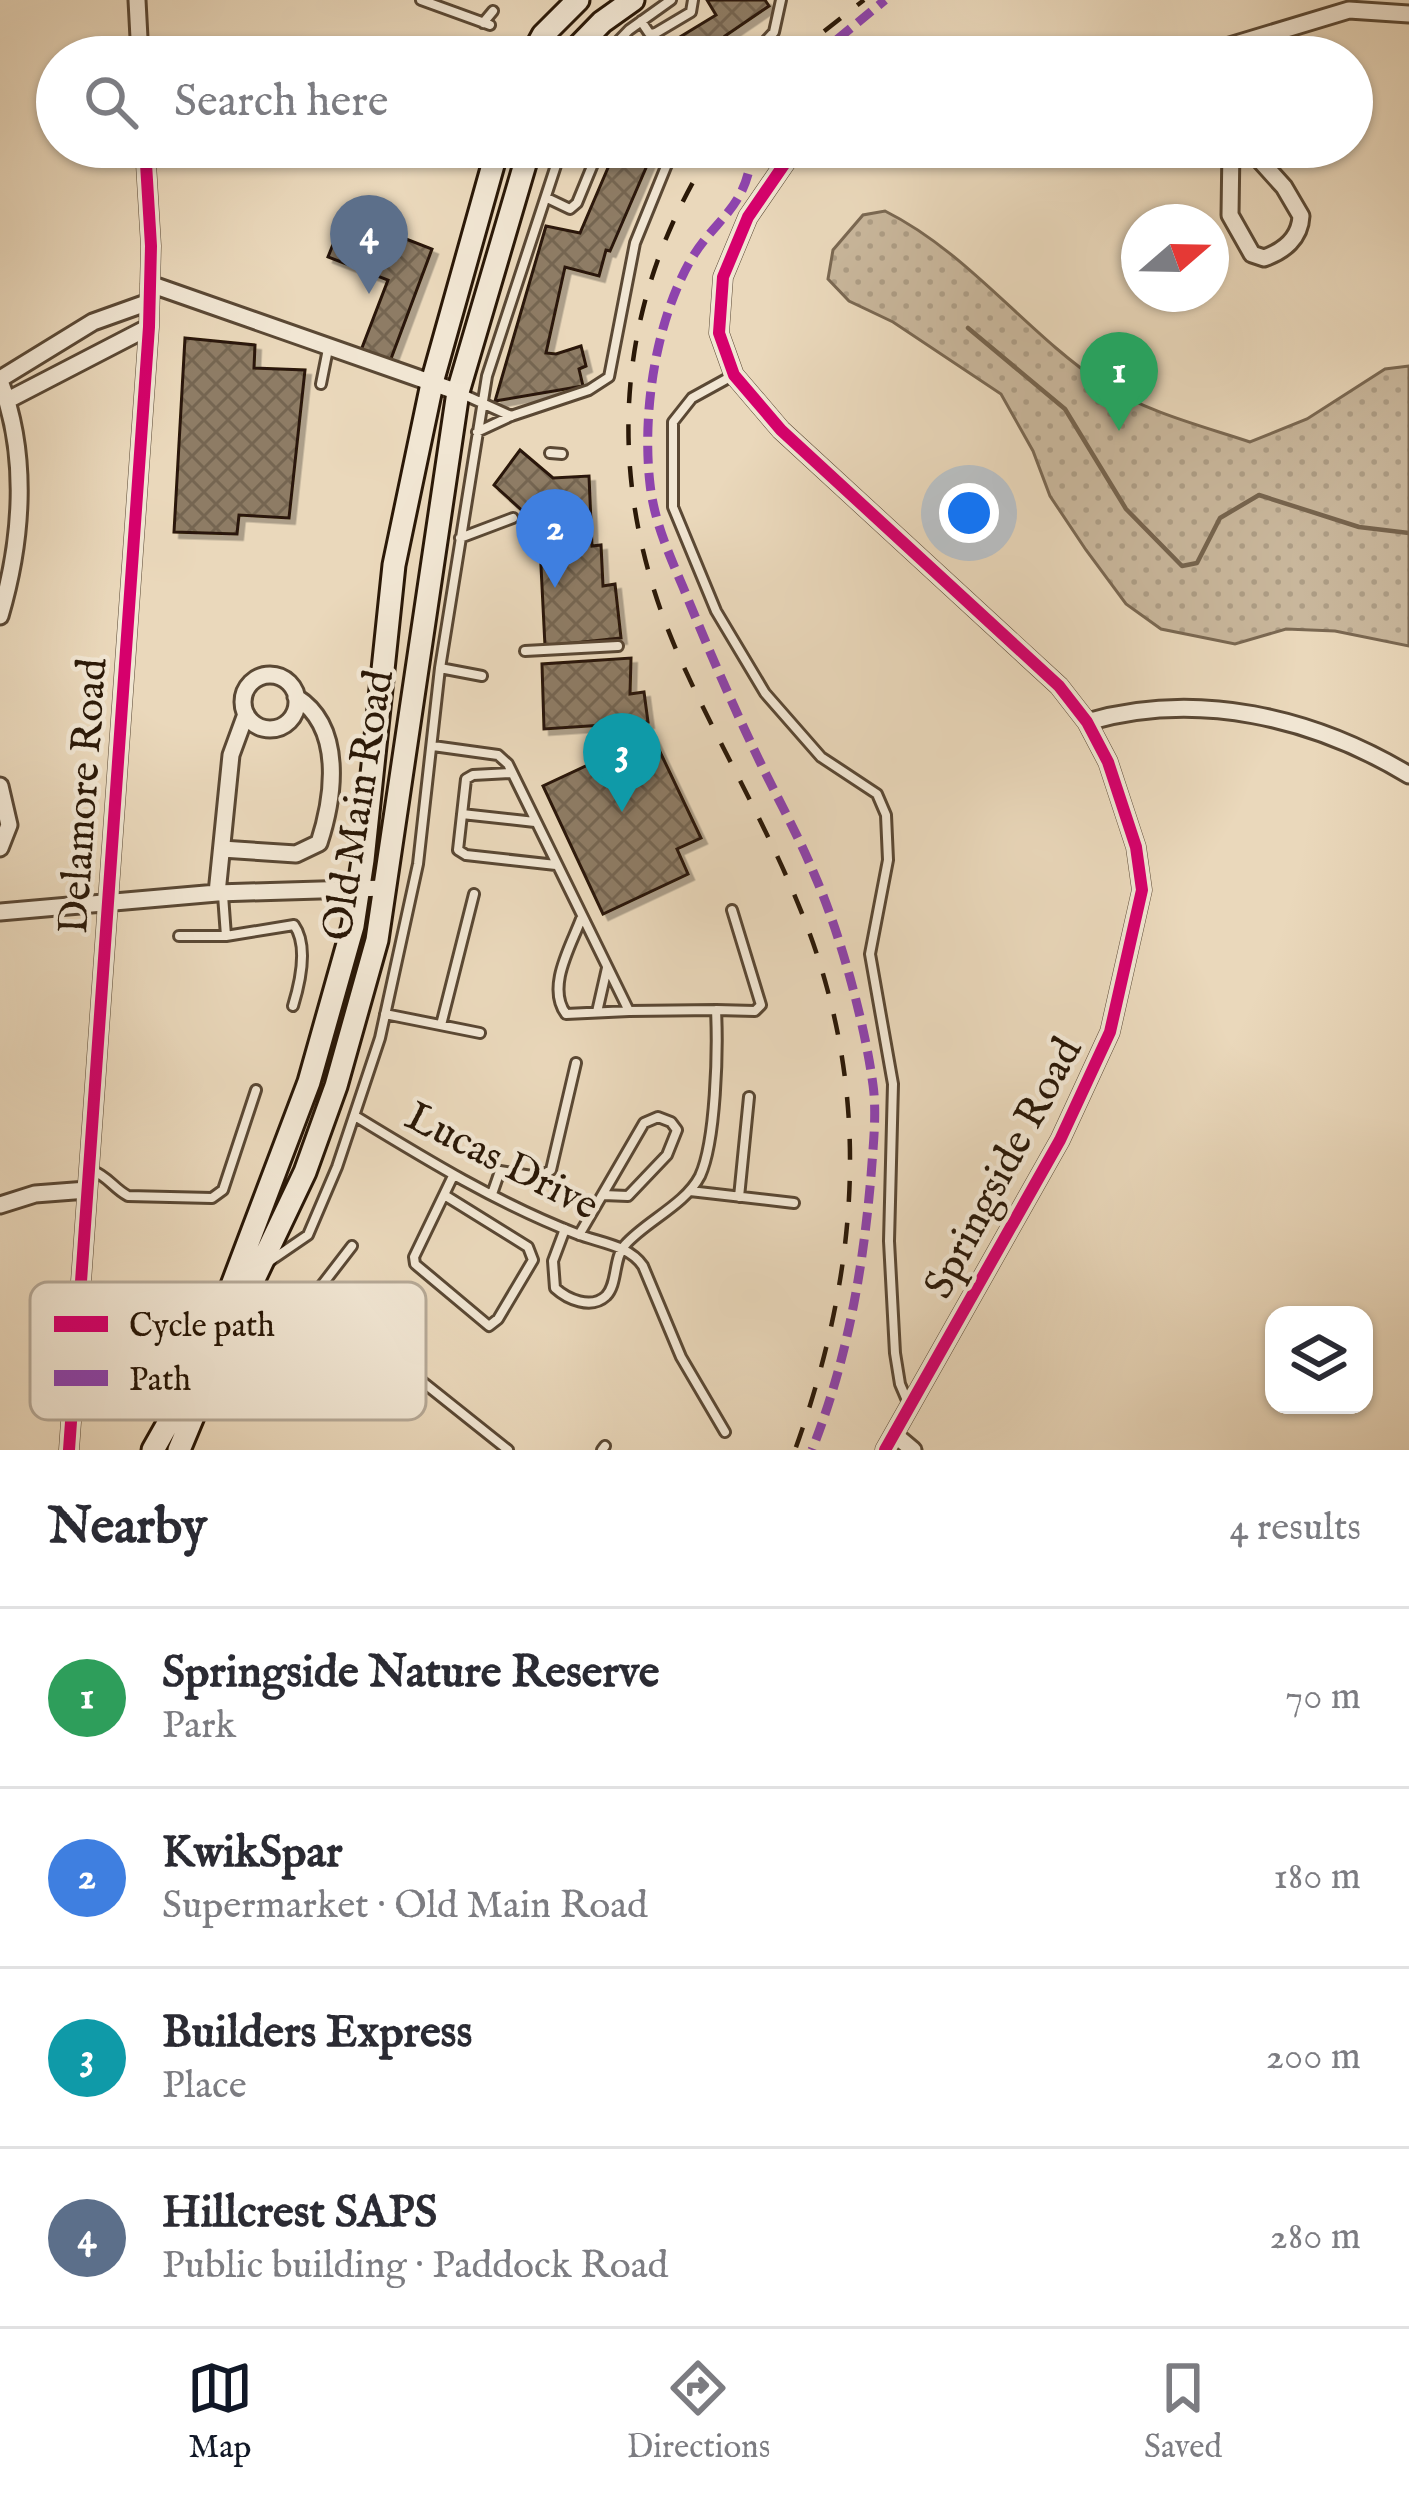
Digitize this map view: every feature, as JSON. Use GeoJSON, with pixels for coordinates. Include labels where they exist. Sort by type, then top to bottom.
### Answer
{"type":"FeatureCollection","features":[{"type":"Feature","properties":{"kind":"main road"},"geometry":{"type":"LineString","coordinates":[[542,36],[578,0]]}},
{"type":"Feature","properties":{"kind":"main road"},"geometry":{"type":"LineString","coordinates":[[587,36],[637,11]]}},
{"type":"Feature","properties":{"kind":"main road","name":"Old Main Road"},"geometry":{"type":"LineString","coordinates":[[233,1282],[326,1030],[360,887],[394,566],[433,385],[493,168]]}},
{"type":"Feature","properties":{"kind":"main road","name":"Old Main Road"},"geometry":{"type":"LineString","coordinates":[[255,1282],[305,1172],[336,1086],[377,940],[458,392],[524,168]]}},
{"type":"Feature","properties":{"kind":"main road","name":"Old Main Road"},"geometry":{"type":"LineString","coordinates":[[153,1450],[170,1420]]}},
{"type":"Feature","properties":{"kind":"main road","name":"Old Main Road"},"geometry":{"type":"LineString","coordinates":[[179,1450],[191,1420]]}},
{"type":"Feature","properties":{"kind":"street"},"geometry":{"type":"LineString","coordinates":[[137,0],[139,36]]}},
{"type":"Feature","properties":{"kind":"street"},"geometry":{"type":"LineString","coordinates":[[1269,36],[1348,10],[1409,14]]}},
{"type":"Feature","properties":{"kind":"street","name":"Delamore Road"},"geometry":{"type":"LineString","coordinates":[[81,1282],[149,327],[147,168]]}},
{"type":"Feature","properties":{"kind":"street","name":"Springside Road"},"geometry":{"type":"LineString","coordinates":[[782,168],[748,217],[723,277],[719,333],[734,375],[781,430],[1031,658],[1087,722],[1124,804],[1142,890],[1110,1032],[1060,1139],[886,1450]]}},
{"type":"Feature","properties":{"kind":"street"},"geometry":{"type":"LineString","coordinates":[[1231,168],[1230,214],[1252,254],[1264,258],[1290,243],[1298,233],[1301,216],[1267,168]]}},
{"type":"Feature","properties":{"kind":"street"},"geometry":{"type":"LineString","coordinates":[[0,616],[16,562],[21,513],[8,400],[0,380],[150,293],[458,392]]}},
{"type":"Feature","properties":{"kind":"street"},"geometry":{"type":"LineString","coordinates":[[8,400],[149,327]]}},
{"type":"Feature","properties":{"kind":"street"},"geometry":{"type":"LineString","coordinates":[[220,893],[222,849],[231,754],[246,714],[245,691],[262,676],[284,679],[314,711],[332,754],[319,843],[296,854],[222,849]]}},
{"type":"Feature","properties":{"kind":"street"},"geometry":{"type":"LineString","coordinates":[[246,714],[263,728],[278,727],[291,718],[296,697]]}},
{"type":"Feature","properties":{"kind":"street"},"geometry":{"type":"LineString","coordinates":[[1087,722],[1143,709],[1229,710],[1306,725],[1348,740],[1409,775]]}},
{"type":"Feature","properties":{"kind":"street"},"geometry":{"type":"LineString","coordinates":[[0,786],[9,825],[0,848]]}},
{"type":"Feature","properties":{"kind":"street"},"geometry":{"type":"LineString","coordinates":[[0,912],[220,893],[386,888]]}},
{"type":"Feature","properties":{"kind":"street"},"geometry":{"type":"LineString","coordinates":[[0,1205],[35,1194],[87,1190]]}},
{"type":"Feature","properties":{"kind":"street","name":"Delamore Road"},"geometry":{"type":"LineString","coordinates":[[69,1450],[71,1420]]}},
{"type":"Feature","properties":{"kind":"street"},"geometry":{"type":"LineString","coordinates":[[895,1434],[913,1450]]}},
{"type":"Feature","properties":{"kind":"lane"},"geometry":{"type":"LineString","coordinates":[[421,0],[486,24],[493,11]]}},
{"type":"Feature","properties":{"kind":"lane"},"geometry":{"type":"LineString","coordinates":[[671,0],[637,11],[649,33],[691,12],[693,0]]}},
{"type":"Feature","properties":{"kind":"lane"},"geometry":{"type":"LineString","coordinates":[[770,36],[781,0]]}},
{"type":"Feature","properties":{"kind":"lane"},"geometry":{"type":"LineString","coordinates":[[263,1265],[308,1235],[355,1116],[386,1014],[413,890],[440,668],[481,403],[556,168]]}},
{"type":"Feature","properties":{"kind":"lane"},"geometry":{"type":"LineString","coordinates":[[547,198],[566,208],[578,203],[591,168]]}},
{"type":"Feature","properties":{"kind":"lane"},"geometry":{"type":"LineString","coordinates":[[476,433],[589,390],[609,377],[635,243],[665,168]]}},
{"type":"Feature","properties":{"kind":"lane"},"geometry":{"type":"LineString","coordinates":[[321,384],[328,349]]}},
{"type":"Feature","properties":{"kind":"lane"},"geometry":{"type":"LineString","coordinates":[[734,375],[692,398],[673,422],[674,507],[716,611],[765,693],[821,757],[878,794],[886,815],[888,860],[870,954],[893,1084],[889,1241],[895,1353],[910,1407]]}},
{"type":"Feature","properties":{"kind":"lane"},"geometry":{"type":"LineString","coordinates":[[458,392],[511,416]]}},
{"type":"Feature","properties":{"kind":"lane"},"geometry":{"type":"LineString","coordinates":[[550,453],[562,454]]}},
{"type":"Feature","properties":{"kind":"lane"},"geometry":{"type":"LineString","coordinates":[[460,538],[514,518]]}},
{"type":"Feature","properties":{"kind":"lane"},"geometry":{"type":"LineString","coordinates":[[525,652],[618,646]]}},
{"type":"Feature","properties":{"kind":"lane"},"geometry":{"type":"LineString","coordinates":[[440,668],[482,676]]}},
{"type":"Feature","properties":{"kind":"lane"},"geometry":{"type":"LineString","coordinates":[[433,746],[498,755],[512,773],[629,1011]]}},
{"type":"Feature","properties":{"kind":"lane"},"geometry":{"type":"LineString","coordinates":[[512,773],[466,779],[458,844],[461,854],[556,865]]}},
{"type":"Feature","properties":{"kind":"lane"},"geometry":{"type":"LineString","coordinates":[[462,814],[535,822]]}},
{"type":"Feature","properties":{"kind":"lane"},"geometry":{"type":"LineString","coordinates":[[386,888],[413,890]]}},
{"type":"Feature","properties":{"kind":"lane"},"geometry":{"type":"LineString","coordinates":[[220,893],[226,936]]}},
{"type":"Feature","properties":{"kind":"lane"},"geometry":{"type":"LineString","coordinates":[[441,1025],[475,894]]}},
{"type":"Feature","properties":{"kind":"lane"},"geometry":{"type":"LineString","coordinates":[[582,917],[558,982],[558,998],[566,1013],[754,1012],[761,1005],[732,910]]}},
{"type":"Feature","properties":{"kind":"lane"},"geometry":{"type":"LineString","coordinates":[[179,936],[297,927],[300,979],[292,1006]]}},
{"type":"Feature","properties":{"kind":"lane"},"geometry":{"type":"LineString","coordinates":[[597,1012],[607,967]]}},
{"type":"Feature","properties":{"kind":"lane"},"geometry":{"type":"LineString","coordinates":[[565,1229],[552,1277],[555,1288],[569,1299],[593,1302],[608,1294],[624,1250],[689,1191],[701,1174],[718,1063],[716,1010]]}},
{"type":"Feature","properties":{"kind":"lane"},"geometry":{"type":"LineString","coordinates":[[386,1014],[480,1033]]}},
{"type":"Feature","properties":{"kind":"lane"},"geometry":{"type":"LineString","coordinates":[[492,1194],[500,1171],[539,1177],[551,1169],[576,1063]]}},
{"type":"Feature","properties":{"kind":"lane"},"geometry":{"type":"LineString","coordinates":[[88,1169],[107,1176],[128,1196],[212,1198],[223,1190],[256,1090]]}},
{"type":"Feature","properties":{"kind":"lane"},"geometry":{"type":"LineString","coordinates":[[739,1197],[749,1097]]}},
{"type":"Feature","properties":{"kind":"lane","name":"Lucas Drive"},"geometry":{"type":"LineString","coordinates":[[355,1116],[453,1176],[565,1229],[624,1250]]}},
{"type":"Feature","properties":{"kind":"lane"},"geometry":{"type":"LineString","coordinates":[[579,1235],[644,1123],[658,1117],[671,1122],[677,1130],[667,1155],[628,1196],[604,1196]]}},
{"type":"Feature","properties":{"kind":"lane"},"geometry":{"type":"LineString","coordinates":[[446,1196],[531,1253],[533,1260],[490,1326],[415,1264],[453,1176]]}},
{"type":"Feature","properties":{"kind":"lane"},"geometry":{"type":"LineString","coordinates":[[689,1191],[794,1203]]}},
{"type":"Feature","properties":{"kind":"lane"},"geometry":{"type":"LineString","coordinates":[[325,1282],[352,1246]]}},
{"type":"Feature","properties":{"kind":"lane"},"geometry":{"type":"LineString","coordinates":[[624,1250],[643,1266],[681,1357],[725,1432]]}},
{"type":"Feature","properties":{"kind":"lane"},"geometry":{"type":"LineString","coordinates":[[426,1384],[508,1450]]}},
{"type":"Feature","properties":{"kind":"shaded area"},"geometry":{"type":"Polygon","coordinates":[[[885,211],[944,249],[1103,384],[1156,410],[1250,442],[1307,419],[1385,369],[1409,366],[1409,646],[1335,631],[1286,629],[1235,644],[1161,629],[1126,604],[1050,496],[1033,451],[1001,394],[893,322],[849,301],[828,279],[833,250],[863,215],[885,211]]]}},
{"type":"Feature","properties":{"kind":"building"},"geometry":{"type":"Polygon","coordinates":[[[707,0],[765,0],[769,6],[725,36],[682,36],[716,15],[707,0]]]}},
{"type":"Feature","properties":{"kind":"building"},"geometry":{"type":"Polygon","coordinates":[[[608,168],[646,168],[610,251],[606,250],[599,276],[565,267],[546,353],[581,346],[586,366],[579,369],[583,386],[495,401],[546,226],[580,233],[608,168]]]}},
{"type":"Feature","properties":{"kind":"building"},"geometry":{"type":"Polygon","coordinates":[[[347,209],[372,219],[362,248],[393,259],[401,237],[432,249],[389,364],[360,353],[388,280],[328,257],[347,209]]]}},
{"type":"Feature","properties":{"kind":"building"},"geometry":{"type":"Polygon","coordinates":[[[185,338],[255,345],[254,368],[305,370],[289,518],[239,515],[237,534],[174,532],[185,338]]]}},
{"type":"Feature","properties":{"kind":"building"},"geometry":{"type":"Polygon","coordinates":[[[520,450],[553,478],[589,476],[592,546],[601,545],[603,586],[615,584],[621,638],[545,646],[539,526],[494,485],[520,450]]]}},
{"type":"Feature","properties":{"kind":"building"},"geometry":{"type":"Polygon","coordinates":[[[631,658],[630,694],[644,692],[648,722],[544,729],[542,664],[631,658]]]}},
{"type":"Feature","properties":{"kind":"building"},"geometry":{"type":"Polygon","coordinates":[[[652,735],[701,838],[677,849],[688,874],[603,914],[543,786],[652,735]]]}},
{"type":"Feature","properties":{"kind":"waterway"},"geometry":{"type":"LineString","coordinates":[[968,328],[1065,409],[1126,509],[1182,566],[1197,563],[1220,518],[1259,495],[1359,527],[1409,533]]}},
{"type":"Feature","properties":{"kind":"railway"},"geometry":{"type":"LineString","coordinates":[[818,36],[864,0]]}},
{"type":"Feature","properties":{"kind":"railway"},"geometry":{"type":"LineString","coordinates":[[702,168],[679,209],[654,272],[637,337],[629,402],[630,468],[639,534],[657,599],[683,665],[798,904],[827,988],[840,1046],[848,1105],[847,1221],[829,1336],[795,1450]]}},
{"type":"Feature","properties":{"kind":"marked path"},"geometry":{"type":"LineString","coordinates":[[841,36],[885,0]]}},
{"type":"Feature","properties":{"kind":"marked path"},"geometry":{"type":"LineString","coordinates":[[749,168],[737,199],[689,263],[667,314],[650,400],[648,457],[652,498],[663,537],[730,697],[824,899],[850,979],[869,1061],[875,1119],[863,1246],[844,1349],[812,1450]]}},
{"type":"Feature","properties":{"kind":"cycle path"},"geometry":{"type":"LineString","coordinates":[[81,1282],[149,327],[146,168]]}},
{"type":"Feature","properties":{"kind":"cycle path"},"geometry":{"type":"LineString","coordinates":[[782,168],[748,217],[723,277],[719,333],[734,375],[781,430],[1059,686],[1087,722],[1108,762],[1136,847],[1142,890],[1110,1032],[1060,1140],[885,1450]]}},
{"type":"Feature","properties":{"kind":"cycle path"},"geometry":{"type":"LineString","coordinates":[[69,1450],[71,1420]]}},
{"type":"Feature","properties":{"kind":"place","name":"Hillcrest SAPS"},"geometry":{"type":"Point","coordinates":[369,294]}},
{"type":"Feature","properties":{"kind":"place","name":"Springside Nature Reserve"},"geometry":{"type":"Point","coordinates":[1119,431]}},
{"type":"Feature","properties":{"kind":"place","name":"KwikSpar"},"geometry":{"type":"Point","coordinates":[555,588]}},
{"type":"Feature","properties":{"kind":"place","name":"Builders Express"},"geometry":{"type":"Point","coordinates":[622,812]}}]}
